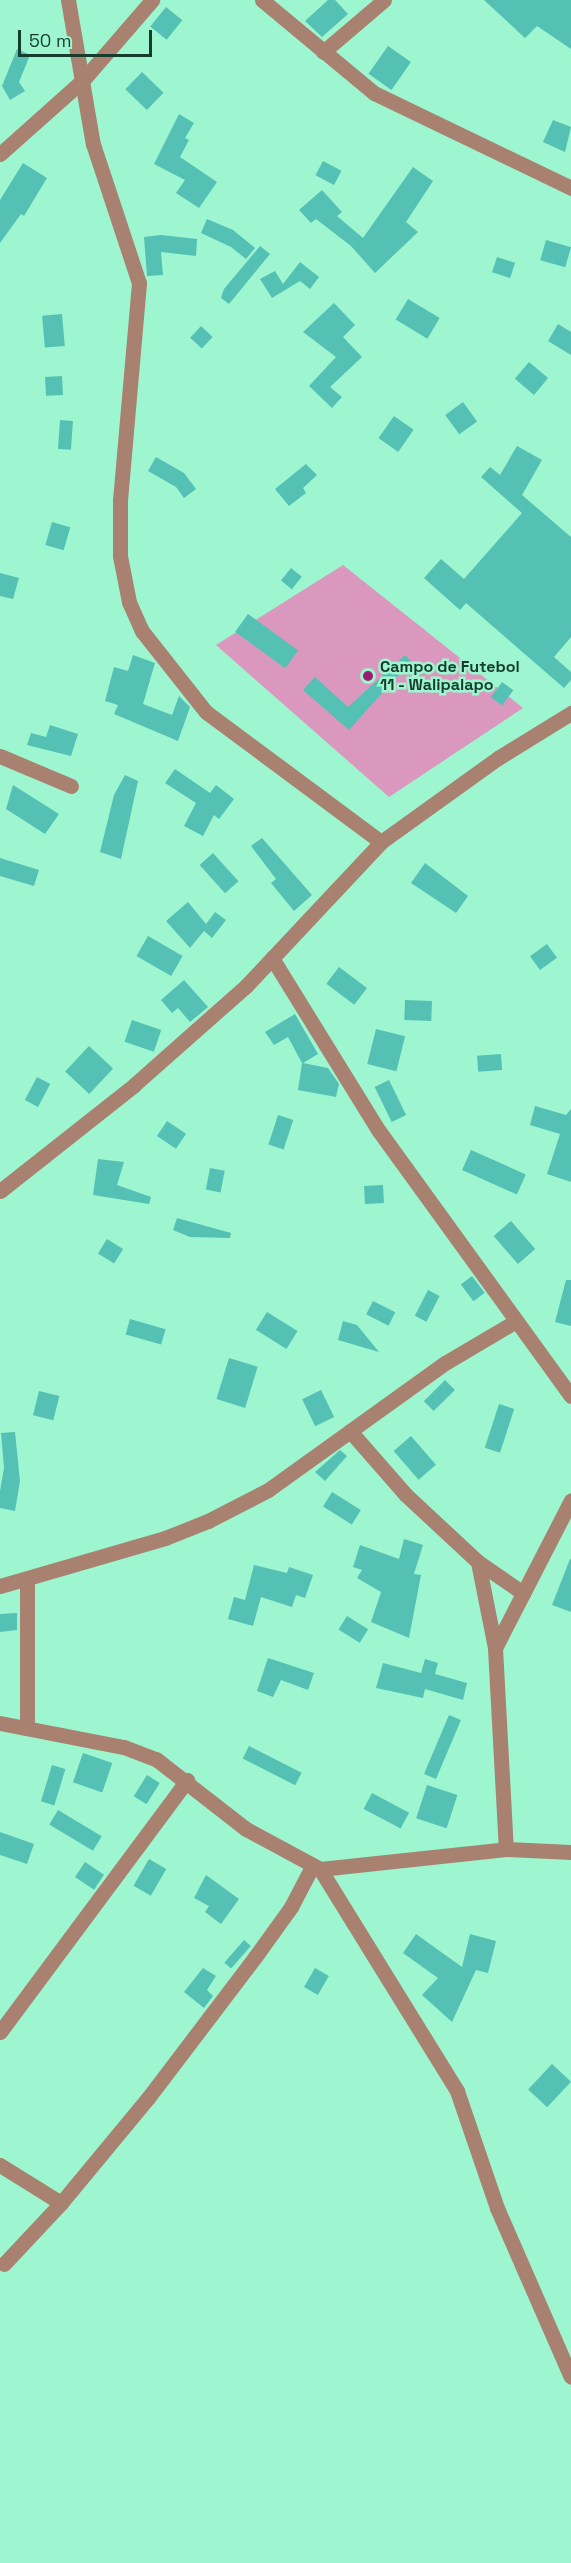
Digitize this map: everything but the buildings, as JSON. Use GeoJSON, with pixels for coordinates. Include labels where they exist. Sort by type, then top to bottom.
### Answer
{"type":"FeatureCollection","features":[{"type":"Feature","properties":{"kind":"street"},"geometry":{"type":"LineString","coordinates":[[68,0],[93,144],[140,283],[120,500],[120,556],[129,602],[142,630],[206,712],[381,842]]}},
{"type":"Feature","properties":{"kind":"street"},"geometry":{"type":"LineString","coordinates":[[0,154],[83,80],[152,0]]}},
{"type":"Feature","properties":{"kind":"street"},"geometry":{"type":"LineString","coordinates":[[262,0],[374,93],[571,188]]}},
{"type":"Feature","properties":{"kind":"street"},"geometry":{"type":"LineString","coordinates":[[323,52],[384,0]]}},
{"type":"Feature","properties":{"kind":"street"},"geometry":{"type":"LineString","coordinates":[[0,1191],[134,1085],[272,958],[381,842],[498,758],[571,713]]}},
{"type":"Feature","properties":{"kind":"street"},"geometry":{"type":"LineString","coordinates":[[0,756],[70,786]]}},
{"type":"Feature","properties":{"kind":"street"},"geometry":{"type":"LineString","coordinates":[[272,958],[379,1131],[571,1396]]}},
{"type":"Feature","properties":{"kind":"street"},"geometry":{"type":"LineString","coordinates":[[0,1586],[165,1538],[208,1521],[268,1490],[468,1347],[516,1321]]}},
{"type":"Feature","properties":{"kind":"street"},"geometry":{"type":"LineString","coordinates":[[350,1431],[406,1495],[478,1562],[523,1593]]}},
{"type":"Feature","properties":{"kind":"street"},"geometry":{"type":"LineString","coordinates":[[495,1648],[571,1500]]}},
{"type":"Feature","properties":{"kind":"street"},"geometry":{"type":"LineString","coordinates":[[478,1562],[495,1648],[506,1850]]}},
{"type":"Feature","properties":{"kind":"street"},"geometry":{"type":"LineString","coordinates":[[27,1580],[27,1727]]}},
{"type":"Feature","properties":{"kind":"street"},"geometry":{"type":"LineString","coordinates":[[0,1723],[124,1747],[156,1759],[187,1780],[246,1829],[317,1867],[457,2091],[497,2208],[571,2377]]}},
{"type":"Feature","properties":{"kind":"street"},"geometry":{"type":"LineString","coordinates":[[0,2032],[187,1780]]}},
{"type":"Feature","properties":{"kind":"street"},"geometry":{"type":"LineString","coordinates":[[317,1867],[506,1850],[571,1852]]}},
{"type":"Feature","properties":{"kind":"street"},"geometry":{"type":"LineString","coordinates":[[4,2264],[61,2203],[148,2098],[249,1966],[317,1867]]}},
{"type":"Feature","properties":{"kind":"street"},"geometry":{"type":"LineString","coordinates":[[0,2165],[61,2203]]}},
{"type":"Feature","properties":{"kind":"shaded area","name":"Campo de Futebol 11 - Walipalapo"},"geometry":{"type":"Polygon","coordinates":[[[343,565],[523,708],[389,797],[216,645],[343,565]]]}},
{"type":"Feature","properties":{"kind":"place","name":"Campo de Futebol 11 - Walipalapo"},"geometry":{"type":"Point","coordinates":[368,676]}}]}
